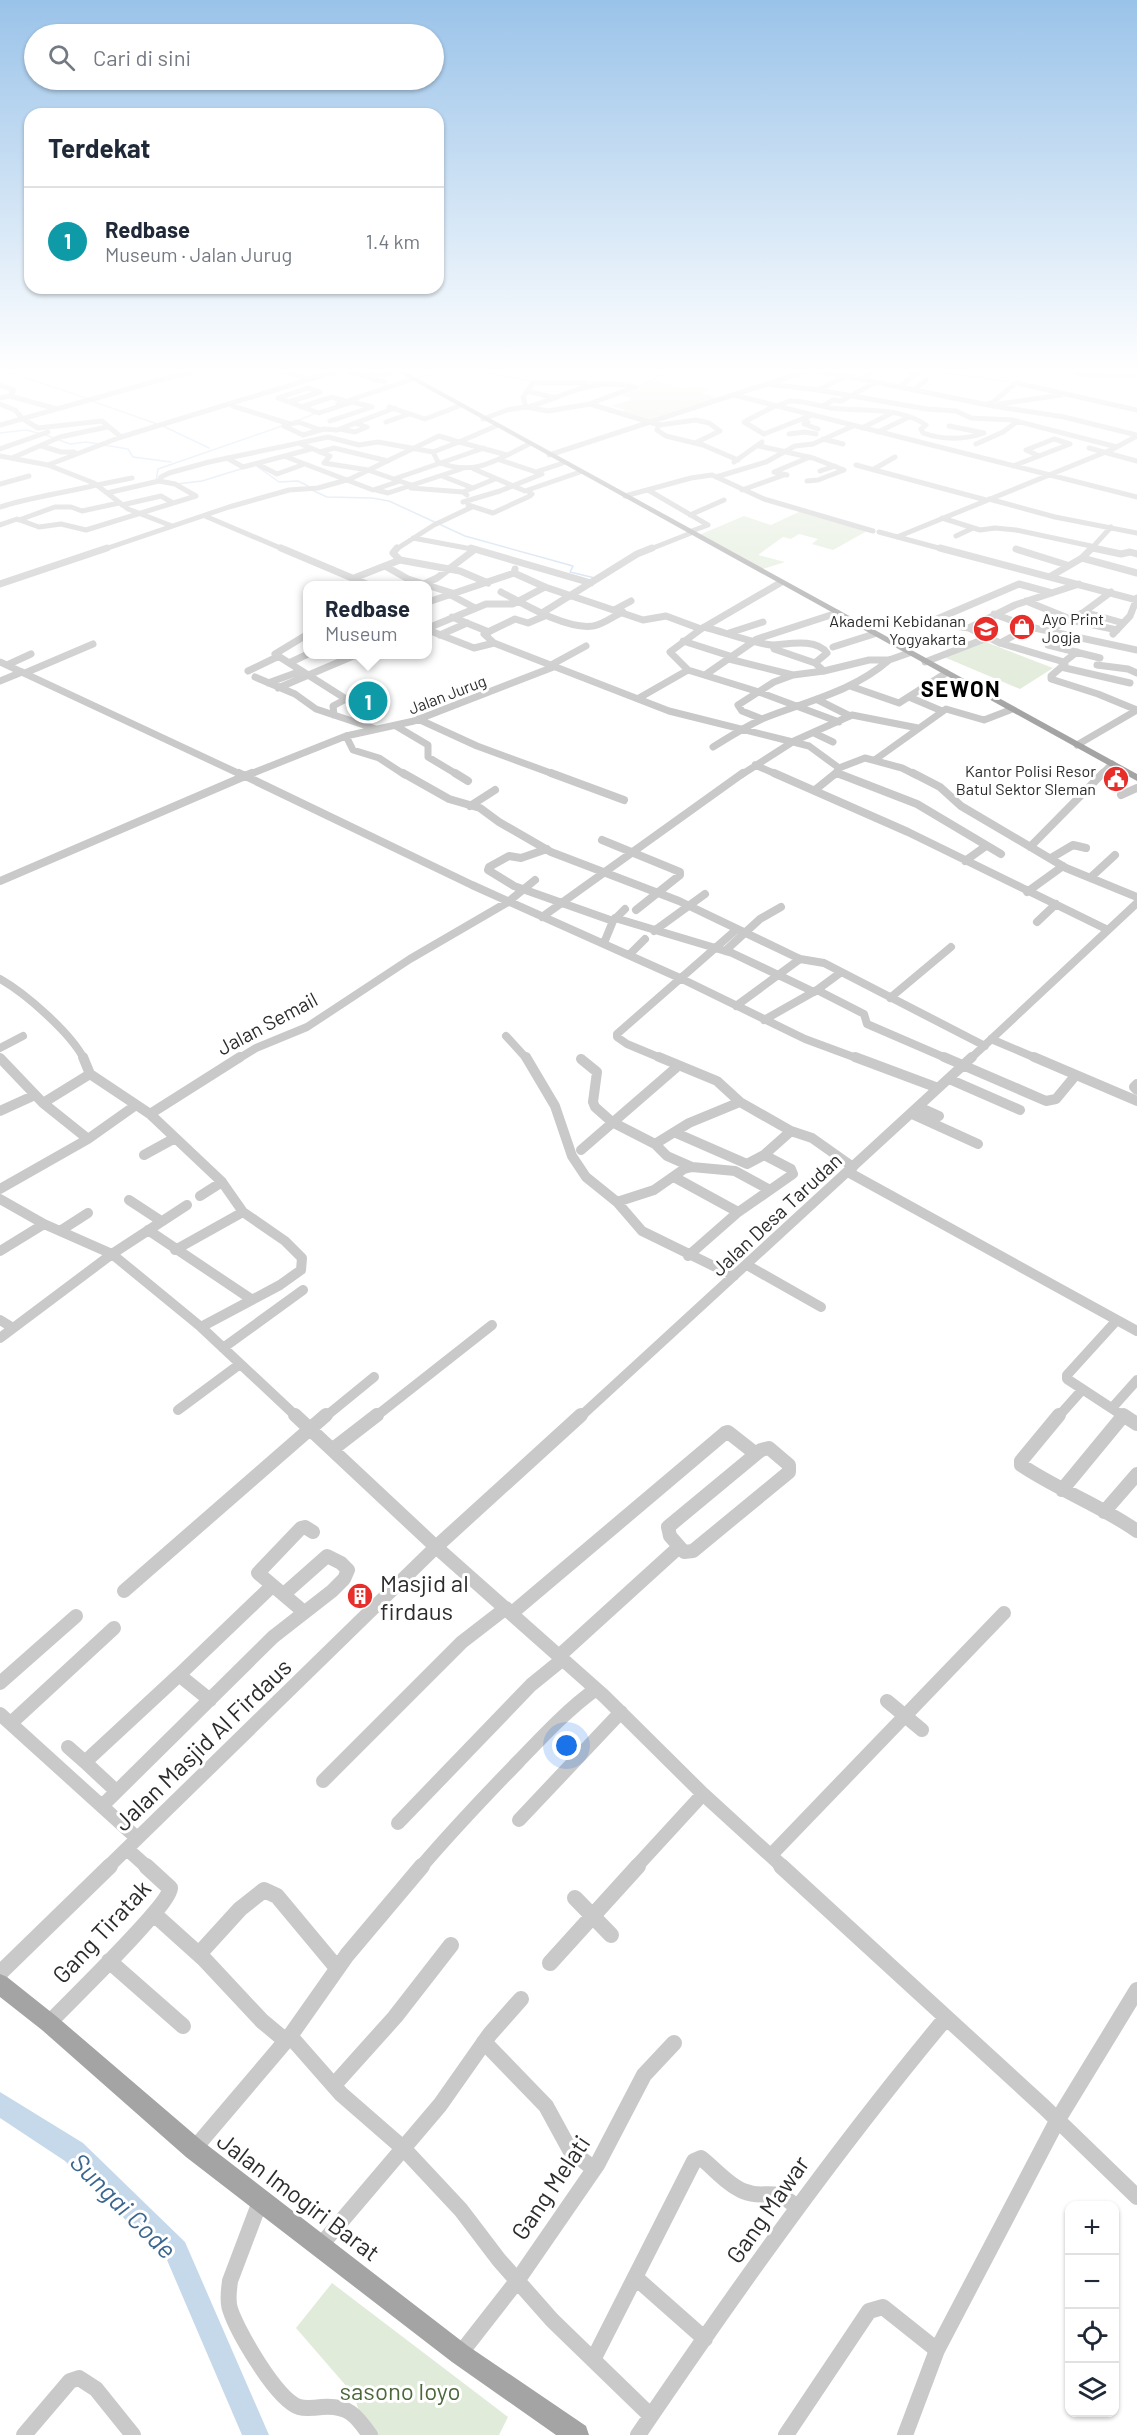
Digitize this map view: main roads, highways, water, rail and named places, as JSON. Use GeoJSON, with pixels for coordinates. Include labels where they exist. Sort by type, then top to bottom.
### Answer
{"type":"FeatureCollection","features":[{"type":"Feature","properties":{"kind":"main road"},"geometry":{"type":"LineString","coordinates":[[602,484],[1137,778]]}},
{"type":"Feature","properties":{"kind":"main road","name":"Jalan Imogiri Barat"},"geometry":{"type":"LineString","coordinates":[[0,1984],[49,2023],[194,2149],[460,2354],[577,2435]]}},
{"type":"Feature","properties":{"kind":"waterway"},"geometry":{"type":"LineString","coordinates":[[303,484],[308,486]]}},
{"type":"Feature","properties":{"kind":"waterway"},"geometry":{"type":"LineString","coordinates":[[312,490],[327,497],[372,498],[389,501],[465,536],[573,566],[570,572],[595,578]]}},
{"type":"Feature","properties":{"kind":"waterway","name":"Sungai Code"},"geometry":{"type":"LineString","coordinates":[[0,2104],[74,2152],[176,2251],[256,2435]]}},
{"type":"Feature","properties":{"kind":"place","name":"Ayo Print Jogja"},"geometry":{"type":"Point","coordinates":[1022,627]}},
{"type":"Feature","properties":{"kind":"place","name":"Akademi Kebidanan Yogyakarta"},"geometry":{"type":"Point","coordinates":[986,629]}},
{"type":"Feature","properties":{"kind":"place","name":"Redbase"},"geometry":{"type":"Point","coordinates":[368,701]}},
{"type":"Feature","properties":{"kind":"place","name":"Kantor Polisi Resor Batul Sektor Sleman"},"geometry":{"type":"Point","coordinates":[1116,779]}},
{"type":"Feature","properties":{"kind":"place","name":"Masjid al firdaus"},"geometry":{"type":"Point","coordinates":[360,1596]}},
{"type":"Feature","properties":{"kind":"district","name":"SEWON"},"geometry":{"type":"Point","coordinates":[961,688]}},
{"type":"Feature","properties":{"kind":"park label","name":"sasono loyo"},"geometry":{"type":"Point","coordinates":[400,2390]}}]}
